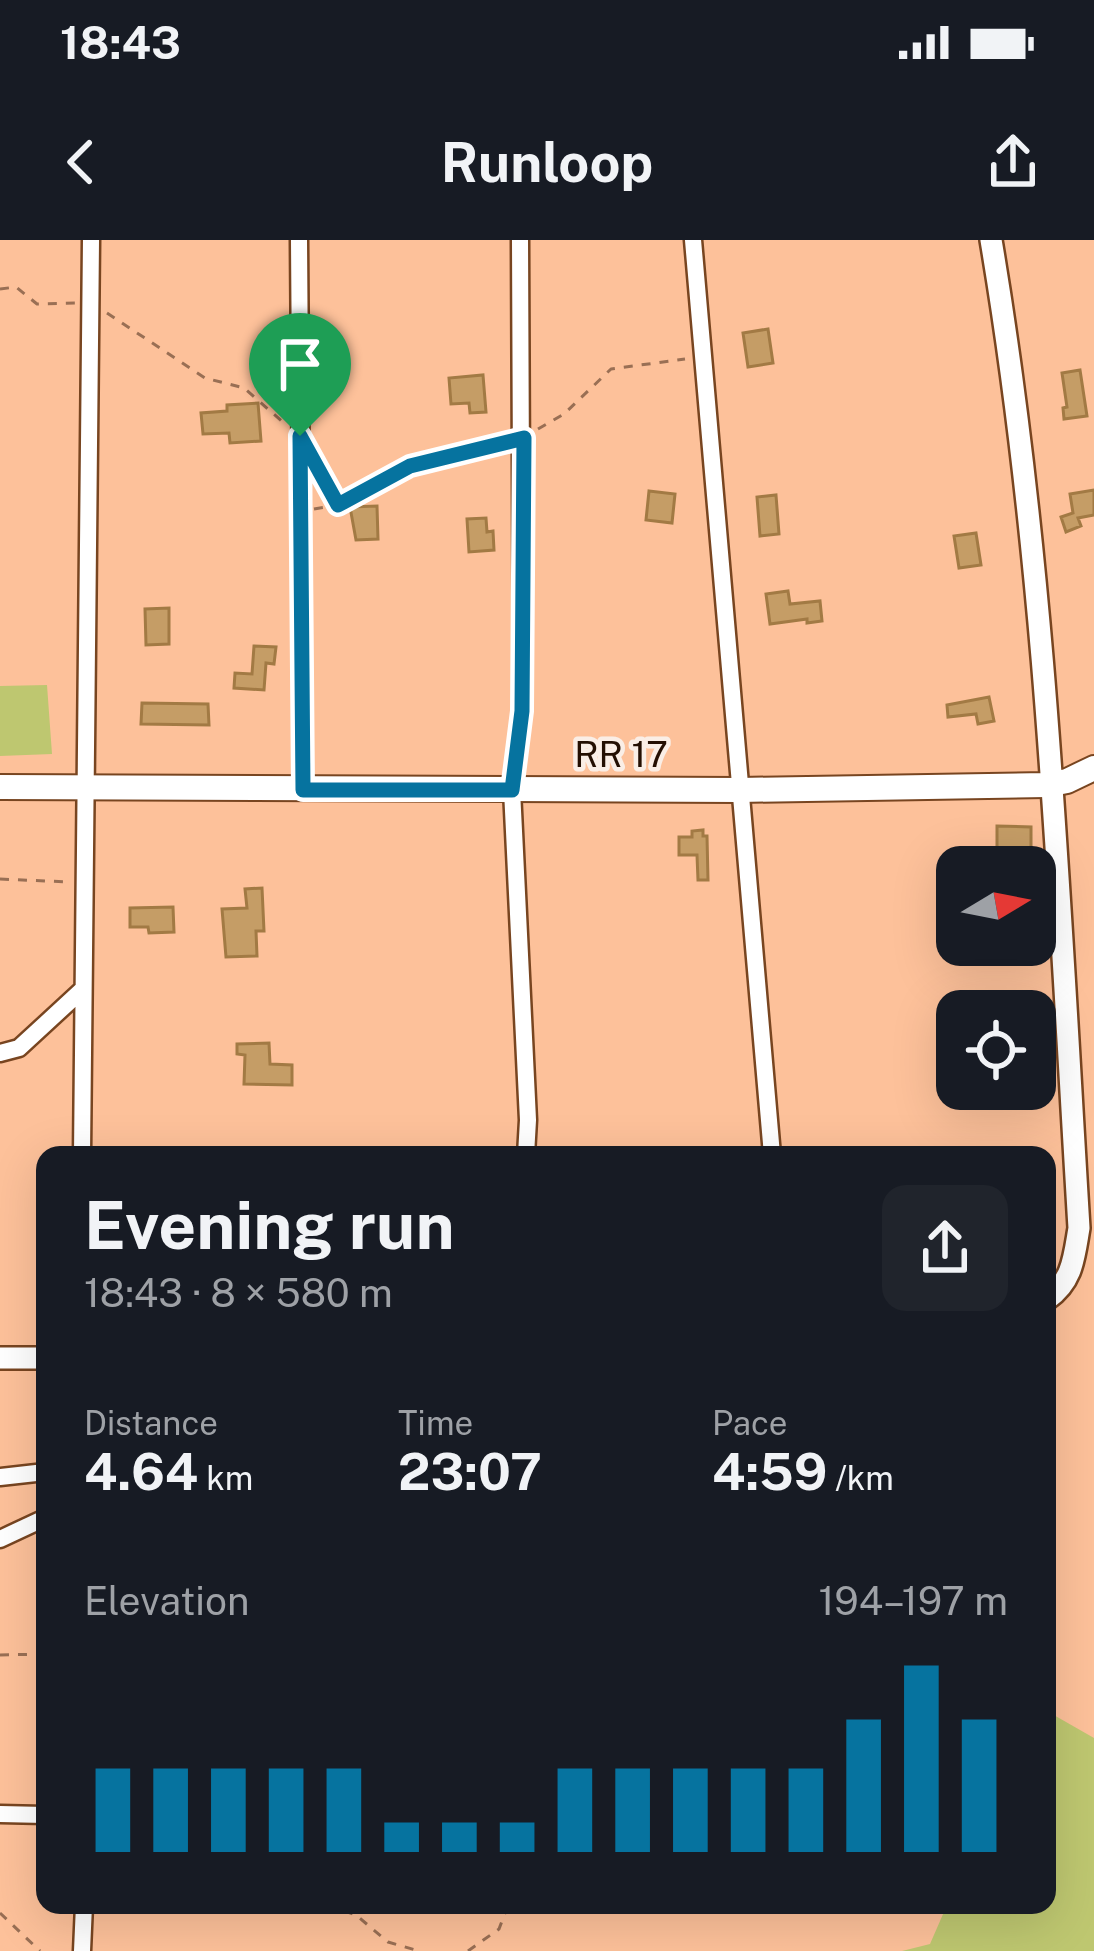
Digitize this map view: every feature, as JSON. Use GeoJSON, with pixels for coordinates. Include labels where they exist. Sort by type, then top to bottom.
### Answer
{"type":"FeatureCollection","features":[{"type":"Feature","properties":{"kind":"main road","name":"RR 17"},"geometry":{"type":"LineString","coordinates":[[0,787],[740,790],[1052,784],[1067,782],[1094,767]]}},
{"type":"Feature","properties":{"kind":"street"},"geometry":{"type":"LineString","coordinates":[[82,1146],[91,240]]}},
{"type":"Feature","properties":{"kind":"street"},"geometry":{"type":"LineString","coordinates":[[299,240],[303,790]]}},
{"type":"Feature","properties":{"kind":"street"},"geometry":{"type":"LineString","coordinates":[[520,240],[522,711],[512,790],[526,1146]]}},
{"type":"Feature","properties":{"kind":"street"},"geometry":{"type":"LineString","coordinates":[[693,240],[771,1146]]}},
{"type":"Feature","properties":{"kind":"street"},"geometry":{"type":"LineString","coordinates":[[991,240],[1011,359],[1052,784],[1079,1228],[1070,1274],[1056,1293]]}},
{"type":"Feature","properties":{"kind":"street"},"geometry":{"type":"LineString","coordinates":[[0,1053],[19,1048],[82,990]]}},
{"type":"Feature","properties":{"kind":"street"},"geometry":{"type":"LineString","coordinates":[[0,1358],[36,1358]]}},
{"type":"Feature","properties":{"kind":"street"},"geometry":{"type":"LineString","coordinates":[[0,1477],[36,1473]]}},
{"type":"Feature","properties":{"kind":"street"},"geometry":{"type":"LineString","coordinates":[[0,1539],[36,1522]]}},
{"type":"Feature","properties":{"kind":"street"},"geometry":{"type":"LineString","coordinates":[[0,1814],[36,1815]]}},
{"type":"Feature","properties":{"kind":"street"},"geometry":{"type":"LineString","coordinates":[[82,1951],[84,1914]]}},
{"type":"Feature","properties":{"kind":"path"},"geometry":{"type":"LineString","coordinates":[[0,289],[16,286],[38,304],[91,302],[205,378],[244,388],[300,436],[338,505]]}},
{"type":"Feature","properties":{"kind":"path"},"geometry":{"type":"LineString","coordinates":[[300,510],[338,505],[410,466],[524,438],[564,414],[611,369],[700,357]]}},
{"type":"Feature","properties":{"kind":"path"},"geometry":{"type":"LineString","coordinates":[[0,879],[85,883]]}},
{"type":"Feature","properties":{"kind":"path"},"geometry":{"type":"LineString","coordinates":[[0,1655],[36,1654]]}},
{"type":"Feature","properties":{"kind":"path"},"geometry":{"type":"LineString","coordinates":[[0,1913],[40,1951]]}},
{"type":"Feature","properties":{"kind":"path"},"geometry":{"type":"LineString","coordinates":[[353,1914],[388,1942],[419,1951]]}},
{"type":"Feature","properties":{"kind":"path"},"geometry":{"type":"LineString","coordinates":[[468,1951],[500,1929],[505,1914]]}},
{"type":"Feature","properties":{"kind":"green space"},"geometry":{"type":"Polygon","coordinates":[[[47,685],[52,754],[0,756],[0,686],[47,685]]]}},
{"type":"Feature","properties":{"kind":"green space"},"geometry":{"type":"Polygon","coordinates":[[[1056,1716],[1094,1738],[1094,1951],[902,1951],[930,1944],[943,1914],[1056,1914],[1056,1716]]]}},
{"type":"Feature","properties":{"kind":"building"},"geometry":{"type":"Polygon","coordinates":[[[768,329],[773,363],[748,367],[743,333],[768,329]]]}},
{"type":"Feature","properties":{"kind":"building"},"geometry":{"type":"Polygon","coordinates":[[[1080,370],[1087,416],[1064,419],[1062,373],[1080,370]]]}},
{"type":"Feature","properties":{"kind":"building"},"geometry":{"type":"Polygon","coordinates":[[[483,375],[486,412],[470,413],[469,403],[451,404],[449,378],[483,375]]]}},
{"type":"Feature","properties":{"kind":"building"},"geometry":{"type":"Polygon","coordinates":[[[258,403],[261,441],[230,443],[229,433],[203,434],[201,413],[258,403]]]}},
{"type":"Feature","properties":{"kind":"building"},"geometry":{"type":"Polygon","coordinates":[[[1094,490],[1094,515],[1078,518],[1081,526],[1066,532],[1061,517],[1073,513],[1070,494],[1094,490]]]}},
{"type":"Feature","properties":{"kind":"building"},"geometry":{"type":"Polygon","coordinates":[[[649,491],[675,494],[672,523],[646,520],[649,491]]]}},
{"type":"Feature","properties":{"kind":"building"},"geometry":{"type":"Polygon","coordinates":[[[776,495],[779,534],[760,536],[757,497],[776,495]]]}},
{"type":"Feature","properties":{"kind":"building"},"geometry":{"type":"Polygon","coordinates":[[[377,506],[378,539],[356,540],[350,507],[377,506]]]}},
{"type":"Feature","properties":{"kind":"building"},"geometry":{"type":"Polygon","coordinates":[[[486,518],[487,532],[493,531],[494,550],[469,552],[467,519],[486,518]]]}},
{"type":"Feature","properties":{"kind":"building"},"geometry":{"type":"Polygon","coordinates":[[[976,533],[981,565],[959,568],[954,536],[976,533]]]}},
{"type":"Feature","properties":{"kind":"building"},"geometry":{"type":"Polygon","coordinates":[[[788,591],[790,604],[820,601],[822,621],[770,624],[766,594],[788,591]]]}},
{"type":"Feature","properties":{"kind":"building"},"geometry":{"type":"Polygon","coordinates":[[[169,608],[169,644],[146,645],[145,609],[169,608]]]}},
{"type":"Feature","properties":{"kind":"building"},"geometry":{"type":"Polygon","coordinates":[[[254,646],[276,647],[274,664],[266,663],[264,690],[234,688],[235,673],[252,674],[254,646]]]}},
{"type":"Feature","properties":{"kind":"building"},"geometry":{"type":"Polygon","coordinates":[[[989,697],[994,721],[978,724],[976,714],[948,717],[947,705],[989,697]]]}},
{"type":"Feature","properties":{"kind":"building"},"geometry":{"type":"Polygon","coordinates":[[[142,703],[208,704],[209,725],[141,724],[142,703]]]}},
{"type":"Feature","properties":{"kind":"building"},"geometry":{"type":"Polygon","coordinates":[[[997,826],[1031,827],[1031,846],[997,846],[997,826]]]}},
{"type":"Feature","properties":{"kind":"building"},"geometry":{"type":"Polygon","coordinates":[[[703,830],[708,880],[698,880],[697,855],[679,855],[679,837],[692,837],[692,831],[703,830]]]}},
{"type":"Feature","properties":{"kind":"building"},"geometry":{"type":"Polygon","coordinates":[[[262,888],[264,931],[256,931],[257,956],[226,957],[222,909],[247,908],[245,889],[262,888]]]}},
{"type":"Feature","properties":{"kind":"building"},"geometry":{"type":"Polygon","coordinates":[[[173,907],[174,932],[149,933],[148,927],[130,927],[130,908],[173,907]]]}},
{"type":"Feature","properties":{"kind":"building"},"geometry":{"type":"Polygon","coordinates":[[[269,1043],[270,1064],[292,1065],[292,1085],[244,1084],[245,1055],[237,1054],[237,1044],[269,1043]]]}},
{"type":"Feature","properties":{"kind":"route"},"geometry":{"type":"LineString","coordinates":[[300,436],[338,505],[410,466],[524,438],[522,711],[512,790],[303,790],[300,436]]}}]}
